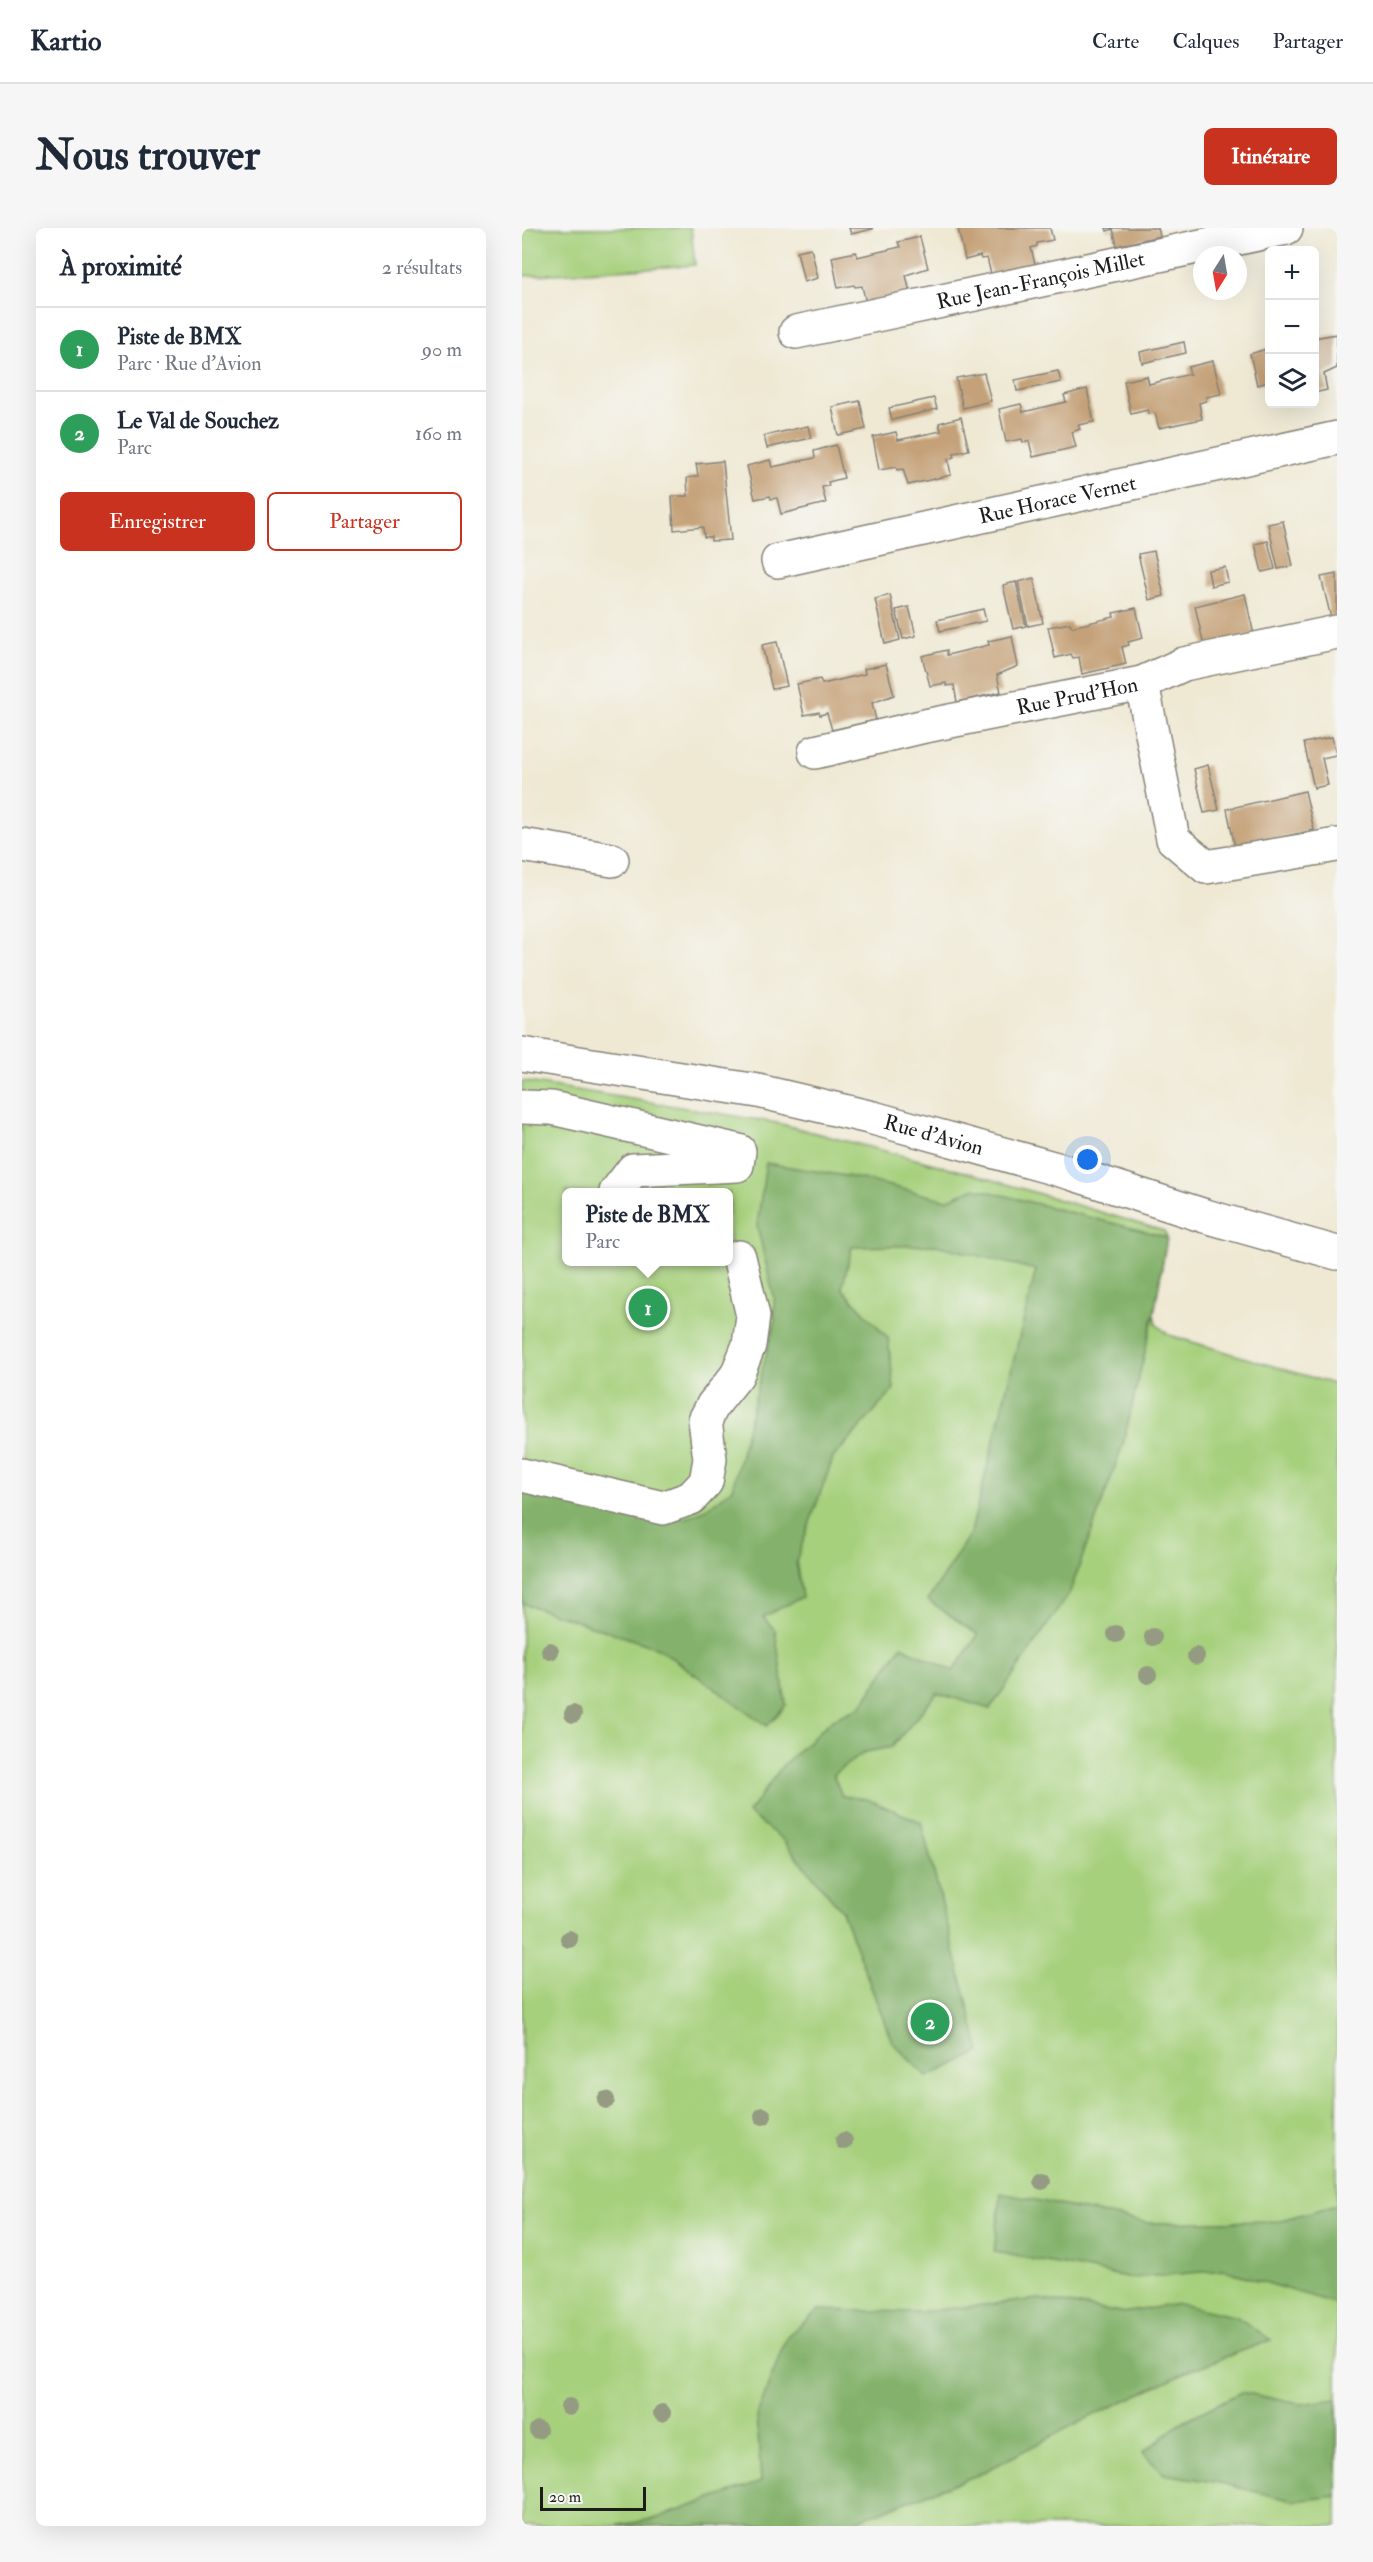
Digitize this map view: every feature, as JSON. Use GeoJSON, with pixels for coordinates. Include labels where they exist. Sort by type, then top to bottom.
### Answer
{"type":"FeatureCollection","features":[{"type":"Feature","properties":{"kind":"street","name":"Rue Jean-François Millet"},"geometry":{"type":"LineString","coordinates":[[796,332],[1286,228]]}},
{"type":"Feature","properties":{"kind":"street","name":"Rue Horace Vernet"},"geometry":{"type":"LineString","coordinates":[[778,561],[1337,438]]}},
{"type":"Feature","properties":{"kind":"street","name":"Rue Prud'Hon"},"geometry":{"type":"LineString","coordinates":[[815,752],[926,726],[1142,683],[1184,664],[1337,632]]}},
{"type":"Feature","properties":{"kind":"street"},"geometry":{"type":"LineString","coordinates":[[1142,683],[1173,839],[1206,867],[1337,845]]}},
{"type":"Feature","properties":{"kind":"street"},"geometry":{"type":"LineString","coordinates":[[522,845],[612,860]]}},
{"type":"Feature","properties":{"kind":"street","name":"Rue d'Avion"},"geometry":{"type":"LineString","coordinates":[[522,1054],[758,1091],[873,1118],[1071,1173],[1205,1216],[1337,1253]]}},
{"type":"Feature","properties":{"kind":"street"},"geometry":{"type":"LineString","coordinates":[[522,1107],[552,1108],[739,1151],[737,1165],[633,1170],[619,1188]]}},
{"type":"Feature","properties":{"kind":"street"},"geometry":{"type":"LineString","coordinates":[[522,1475],[663,1508],[691,1498],[706,1482],[710,1459],[705,1420],[713,1405],[737,1375],[749,1345],[753,1316],[739,1257]]}},
{"type":"Feature","properties":{"kind":"green space"},"geometry":{"type":"Polygon","coordinates":[[[522,228],[691,228],[695,265],[522,276],[522,228]]]}},
{"type":"Feature","properties":{"kind":"green space"},"geometry":{"type":"Polygon","coordinates":[[[522,1081],[777,1123],[973,1174],[1164,1231],[1167,1237],[1154,1314],[1156,1324],[1169,1335],[1337,1385],[1337,2526],[522,2526],[522,1081]]]}},
{"type":"Feature","properties":{"kind":"green space"},"geometry":{"type":"Polygon","coordinates":[[[766,1163],[858,1178],[946,1200],[975,1188],[1167,1237],[1154,1314],[1123,1444],[1070,1592],[990,1709],[937,1693],[892,1747],[865,1752],[833,1774],[842,1796],[867,1799],[921,1822],[980,2052],[927,2077],[892,2042],[842,1911],[782,1839],[748,1813],[783,1765],[832,1720],[861,1706],[901,1646],[953,1671],[978,1635],[928,1600],[971,1532],[1036,1270],[936,1245],[852,1247],[842,1288],[888,1338],[894,1389],[833,1458],[796,1561],[802,1597],[763,1617],[775,1630],[786,1705],[767,1726],[658,1648],[522,1603],[522,1483],[634,1511],[677,1518],[689,1517],[701,1512],[732,1489],[775,1320],[774,1297],[757,1226],[766,1163]]]}},
{"type":"Feature","properties":{"kind":"green space"},"geometry":{"type":"Polygon","coordinates":[[[1001,2193],[1148,2223],[1277,2221],[1337,2205],[1337,2304],[1224,2270],[1132,2278],[994,2252],[1001,2193]]]}},
{"type":"Feature","properties":{"kind":"green space"},"geometry":{"type":"Polygon","coordinates":[[[1039,2299],[1121,2313],[1179,2304],[1237,2317],[1271,2340],[1188,2371],[1077,2423],[980,2474],[842,2526],[614,2526],[654,2519],[761,2482],[757,2415],[787,2336],[819,2310],[918,2312],[1039,2299]]]}},
{"type":"Feature","properties":{"kind":"green space"},"geometry":{"type":"Polygon","coordinates":[[[1241,2392],[1300,2404],[1337,2399],[1337,2496],[1294,2501],[1220,2483],[1164,2474],[1143,2453],[1180,2423],[1241,2392]]]}},
{"type":"Feature","properties":{"kind":"building"},"geometry":{"type":"Polygon","coordinates":[[[849,228],[873,228],[873,229],[851,234],[849,228]]]}},
{"type":"Feature","properties":{"kind":"building"},"geometry":{"type":"Polygon","coordinates":[[[958,228],[1050,228],[1053,240],[1037,243],[1037,246],[1031,248],[1035,264],[991,274],[987,258],[981,259],[980,256],[965,260],[958,228]]]}},
{"type":"Feature","properties":{"kind":"building"},"geometry":{"type":"Polygon","coordinates":[[[1106,228],[1158,228],[1160,236],[1117,246],[1113,229],[1107,231],[1106,228]]]}},
{"type":"Feature","properties":{"kind":"building"},"geometry":{"type":"Polygon","coordinates":[[[920,237],[928,268],[906,275],[910,293],[866,303],[862,286],[838,288],[832,257],[856,252],[857,257],[900,247],[898,242],[920,237]]]}},
{"type":"Feature","properties":{"kind":"building"},"geometry":{"type":"Polygon","coordinates":[[[811,248],[818,278],[804,282],[797,251],[811,248]]]}},
{"type":"Feature","properties":{"kind":"building"},"geometry":{"type":"Polygon","coordinates":[[[1337,334],[1337,368],[1324,374],[1327,390],[1319,392],[1319,354],[1319,337],[1337,334]]]}},
{"type":"Feature","properties":{"kind":"building"},"geometry":{"type":"Polygon","coordinates":[[[1184,342],[1186,353],[1142,363],[1140,352],[1184,342]]]}},
{"type":"Feature","properties":{"kind":"building"},"geometry":{"type":"Polygon","coordinates":[[[1265,349],[1265,383],[1257,385],[1250,354],[1265,349]]]}},
{"type":"Feature","properties":{"kind":"building"},"geometry":{"type":"Polygon","coordinates":[[[1213,361],[1221,394],[1206,397],[1206,401],[1199,403],[1202,419],[1159,428],[1155,413],[1148,414],[1148,410],[1131,414],[1124,381],[1147,376],[1149,384],[1190,374],[1188,367],[1213,361]]]}},
{"type":"Feature","properties":{"kind":"building"},"geometry":{"type":"Polygon","coordinates":[[[1058,371],[1061,382],[1017,391],[1015,380],[1058,371]]]}},
{"type":"Feature","properties":{"kind":"building"},"geometry":{"type":"Polygon","coordinates":[[[984,373],[991,401],[963,408],[956,378],[984,373]]]}},
{"type":"Feature","properties":{"kind":"building"},"geometry":{"type":"Polygon","coordinates":[[[1087,389],[1094,422],[1078,425],[1080,429],[1072,432],[1076,447],[1033,457],[1029,441],[1023,442],[1022,439],[1006,442],[999,409],[1021,404],[1023,412],[1066,402],[1064,395],[1087,389]]]}},
{"type":"Feature","properties":{"kind":"building"},"geometry":{"type":"Polygon","coordinates":[[[934,398],[937,409],[892,420],[889,408],[934,398]]]}},
{"type":"Feature","properties":{"kind":"building"},"geometry":{"type":"Polygon","coordinates":[[[860,401],[866,429],[838,435],[832,407],[860,401]]]}},
{"type":"Feature","properties":{"kind":"building"},"geometry":{"type":"Polygon","coordinates":[[[961,417],[969,450],[954,453],[954,457],[948,459],[951,475],[908,485],[903,469],[897,470],[896,467],[879,470],[873,437],[896,432],[898,440],[941,431],[939,423],[961,417]]]}},
{"type":"Feature","properties":{"kind":"building"},"geometry":{"type":"Polygon","coordinates":[[[808,426],[811,438],[767,448],[764,436],[808,426]]]}},
{"type":"Feature","properties":{"kind":"building"},"geometry":{"type":"Polygon","coordinates":[[[836,445],[844,478],[828,482],[829,486],[822,487],[826,503],[781,514],[777,498],[771,499],[770,496],[755,499],[747,466],[770,460],[772,467],[815,458],[814,451],[836,445]]]}},
{"type":"Feature","properties":{"kind":"building"},"geometry":{"type":"Polygon","coordinates":[[[723,461],[731,540],[711,541],[711,537],[704,537],[703,527],[674,530],[672,496],[688,496],[687,478],[698,476],[696,464],[723,461]]]}},
{"type":"Feature","properties":{"kind":"building"},"geometry":{"type":"Polygon","coordinates":[[[1283,521],[1293,566],[1278,569],[1268,524],[1283,521]]]}},
{"type":"Feature","properties":{"kind":"building"},"geometry":{"type":"Polygon","coordinates":[[[1268,541],[1275,569],[1262,572],[1255,544],[1268,541]]]}},
{"type":"Feature","properties":{"kind":"building"},"geometry":{"type":"Polygon","coordinates":[[[1154,551],[1164,596],[1149,600],[1138,554],[1154,551]]]}},
{"type":"Feature","properties":{"kind":"building"},"geometry":{"type":"Polygon","coordinates":[[[1225,567],[1228,582],[1211,586],[1208,570],[1225,567]]]}},
{"type":"Feature","properties":{"kind":"building"},"geometry":{"type":"Polygon","coordinates":[[[1337,574],[1337,616],[1331,618],[1321,577],[1337,574]]]}},
{"type":"Feature","properties":{"kind":"building"},"geometry":{"type":"Polygon","coordinates":[[[1034,578],[1043,623],[1028,626],[1018,582],[1034,578]]]}},
{"type":"Feature","properties":{"kind":"building"},"geometry":{"type":"Polygon","coordinates":[[[1016,582],[1026,626],[1013,629],[1003,585],[1016,582]]]}},
{"type":"Feature","properties":{"kind":"building"},"geometry":{"type":"Polygon","coordinates":[[[1245,594],[1254,635],[1204,646],[1195,606],[1245,594]]]}},
{"type":"Feature","properties":{"kind":"building"},"geometry":{"type":"Polygon","coordinates":[[[890,595],[900,640],[885,644],[875,599],[890,595]]]}},
{"type":"Feature","properties":{"kind":"building"},"geometry":{"type":"Polygon","coordinates":[[[909,607],[916,636],[903,639],[896,610],[909,607]]]}},
{"type":"Feature","properties":{"kind":"building"},"geometry":{"type":"Polygon","coordinates":[[[1136,608],[1143,638],[1128,642],[1129,645],[1122,647],[1126,664],[1082,674],[1079,657],[1073,658],[1071,654],[1055,658],[1048,627],[1070,623],[1072,627],[1114,617],[1113,613],[1136,608]]]}},
{"type":"Feature","properties":{"kind":"building"},"geometry":{"type":"Polygon","coordinates":[[[983,609],[986,621],[940,631],[937,620],[983,609]]]}},
{"type":"Feature","properties":{"kind":"building"},"geometry":{"type":"Polygon","coordinates":[[[1012,636],[1018,666],[997,675],[1001,692],[957,702],[954,685],[947,686],[946,683],[930,686],[922,656],[947,650],[947,655],[989,645],[988,641],[1012,636]]]}},
{"type":"Feature","properties":{"kind":"building"},"geometry":{"type":"Polygon","coordinates":[[[777,642],[787,686],[772,689],[762,645],[777,642]]]}},
{"type":"Feature","properties":{"kind":"building"},"geometry":{"type":"Polygon","coordinates":[[[886,664],[894,695],[872,703],[876,720],[832,730],[827,713],[804,715],[797,684],[820,679],[822,684],[865,674],[864,669],[886,664]]]}},
{"type":"Feature","properties":{"kind":"building"},"geometry":{"type":"Polygon","coordinates":[[[1332,737],[1336,755],[1322,758],[1328,785],[1314,788],[1304,743],[1332,737]]]}},
{"type":"Feature","properties":{"kind":"building"},"geometry":{"type":"Polygon","coordinates":[[[1208,765],[1219,810],[1204,813],[1194,769],[1208,765]]]}},
{"type":"Feature","properties":{"kind":"building"},"geometry":{"type":"Polygon","coordinates":[[[1305,791],[1314,830],[1235,848],[1227,809],[1305,791]]]}},
{"type":"Feature","properties":{"kind":"place","name":"Piste de BMX"},"geometry":{"type":"Point","coordinates":[648,1308]}},
{"type":"Feature","properties":{"kind":"place","name":"Le Val de Souchez"},"geometry":{"type":"Point","coordinates":[930,2022]}}]}
